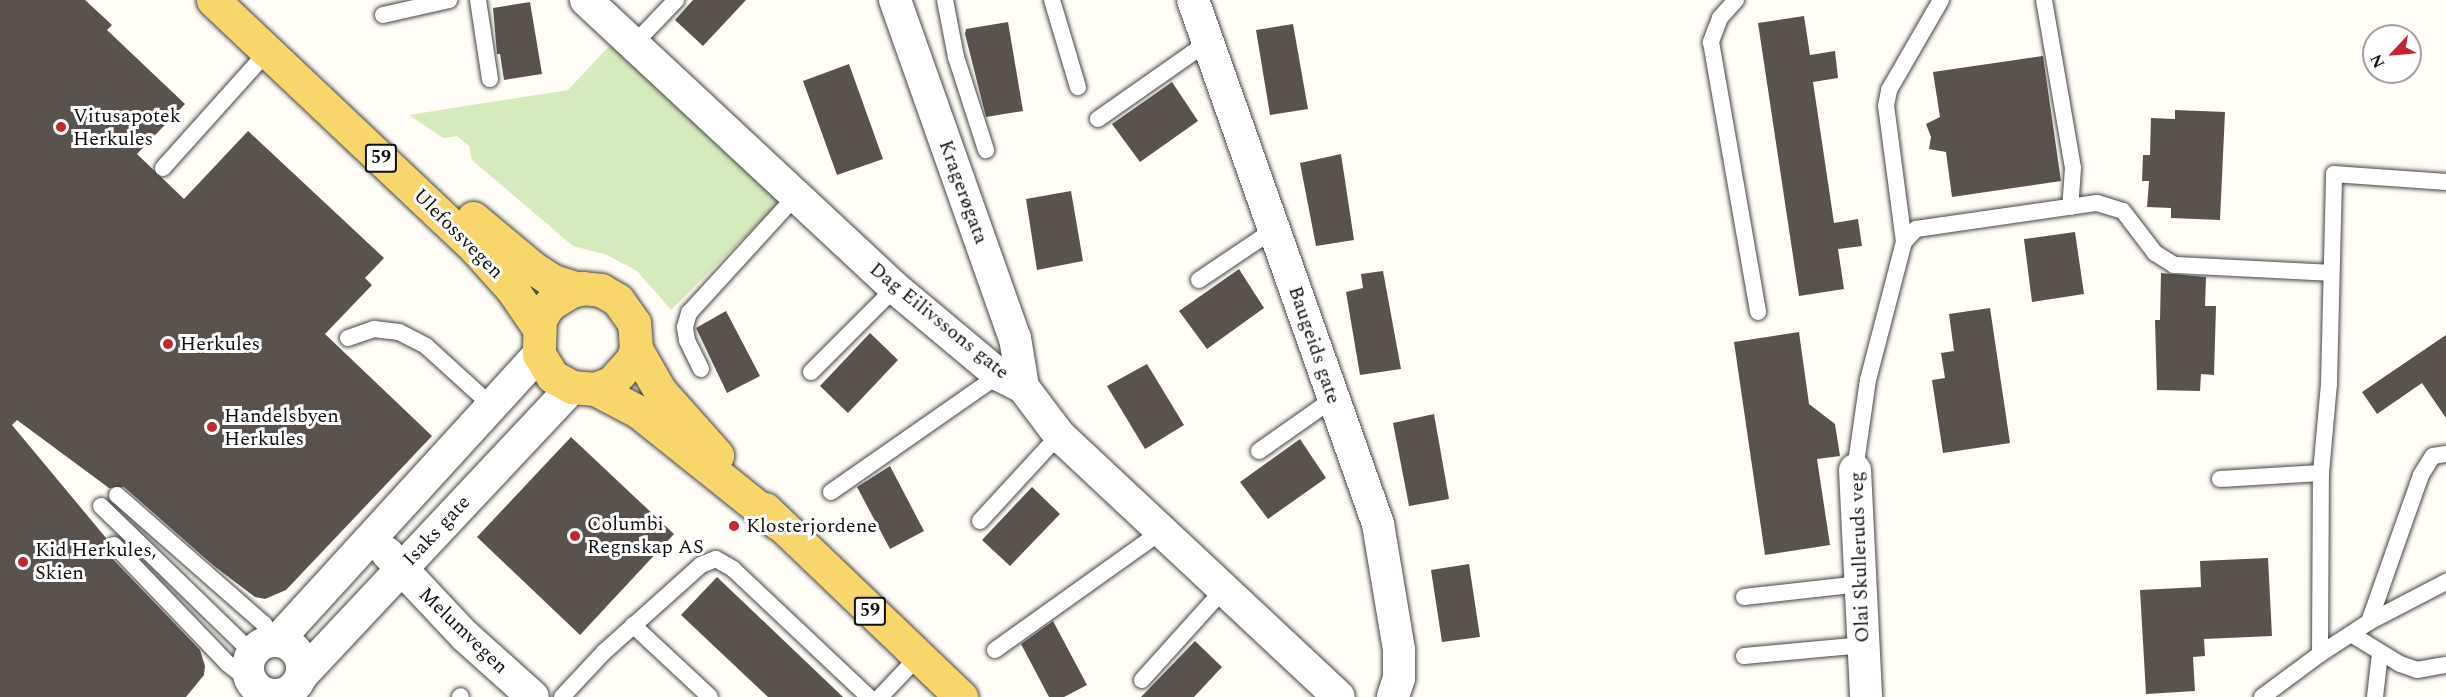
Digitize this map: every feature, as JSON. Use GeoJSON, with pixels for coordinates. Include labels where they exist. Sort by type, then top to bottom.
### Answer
{"type":"FeatureCollection","features":[{"type":"Feature","properties":{"kind":"main road","name":"Ulefossvegen"},"geometry":{"type":"LineString","coordinates":[[213,0],[476,249],[538,341]]}},
{"type":"Feature","properties":{"kind":"main road","name":"Ulefossvegen"},"geometry":{"type":"LineString","coordinates":[[241,0],[491,235],[553,281],[580,289]]}},
{"type":"Feature","properties":{"kind":"main road"},"geometry":{"type":"LineString","coordinates":[[538,341],[549,305],[580,289]]}},
{"type":"Feature","properties":{"kind":"main road","name":"59"},"geometry":{"type":"LineString","coordinates":[[580,289],[601,290],[626,308],[634,323],[636,349],[660,391],[779,524],[961,697]]}},
{"type":"Feature","properties":{"kind":"main road","name":"59"},"geometry":{"type":"LineString","coordinates":[[538,341],[552,376],[639,412],[779,524]]}},
{"type":"Feature","properties":{"kind":"main road"},"geometry":{"type":"LineString","coordinates":[[584,388],[611,383],[623,373],[636,349]]}},
{"type":"Feature","properties":{"kind":"street","name":"Dag Eilivssons gate"},"geometry":{"type":"LineString","coordinates":[[586,0],[895,288],[1011,381],[1059,435],[1339,697]]}},
{"type":"Feature","properties":{"kind":"street","name":"Kragerøgata"},"geometry":{"type":"LineString","coordinates":[[894,0],[1015,338],[1011,381]]}},
{"type":"Feature","properties":{"kind":"street","name":"Baugeids gate"},"geometry":{"type":"LineString","coordinates":[[1194,0],[1378,524],[1389,574],[1399,650],[1399,678],[1394,697]]}},
{"type":"Feature","properties":{"kind":"street"},"geometry":{"type":"LineString","coordinates":[[257,668],[372,536],[492,405],[538,341]]}},
{"type":"Feature","properties":{"kind":"street","name":"Isaks gate"},"geometry":{"type":"LineString","coordinates":[[257,668],[272,696],[288,693],[400,569],[584,388]]}},
{"type":"Feature","properties":{"kind":"street","name":"Olai Skulleruds veg"},"geometry":{"type":"LineString","coordinates":[[1855,470],[1866,697]]}},
{"type":"Feature","properties":{"kind":"street","name":"Melumvegen"},"geometry":{"type":"LineString","coordinates":[[372,536],[400,569],[533,697]]}},
{"type":"Feature","properties":{"kind":"street"},"geometry":{"type":"LineString","coordinates":[[257,668],[289,644],[298,653],[302,675]]}},
{"type":"Feature","properties":{"kind":"lane"},"geometry":{"type":"LineString","coordinates":[[383,15],[449,0]]}},
{"type":"Feature","properties":{"kind":"lane"},"geometry":{"type":"LineString","coordinates":[[478,0],[490,79]]}},
{"type":"Feature","properties":{"kind":"lane"},"geometry":{"type":"LineString","coordinates":[[634,44],[676,0]]}},
{"type":"Feature","properties":{"kind":"lane"},"geometry":{"type":"LineString","coordinates":[[945,0],[956,57],[986,150]]}},
{"type":"Feature","properties":{"kind":"lane"},"geometry":{"type":"LineString","coordinates":[[1052,0],[1078,87]]}},
{"type":"Feature","properties":{"kind":"lane"},"geometry":{"type":"LineString","coordinates":[[1736,0],[1720,18],[1712,42],[1758,312]]}},
{"type":"Feature","properties":{"kind":"lane"},"geometry":{"type":"LineString","coordinates":[[1904,242],[1886,106],[1889,90],[1941,0]]}},
{"type":"Feature","properties":{"kind":"lane"},"geometry":{"type":"LineString","coordinates":[[2044,0],[2073,168],[2070,207]]}},
{"type":"Feature","properties":{"kind":"lane"},"geometry":{"type":"LineString","coordinates":[[1098,119],[1208,42]]}},
{"type":"Feature","properties":{"kind":"lane"},"geometry":{"type":"LineString","coordinates":[[163,168],[268,51]]}},
{"type":"Feature","properties":{"kind":"lane"},"geometry":{"type":"LineString","coordinates":[[2320,654],[2321,473],[2329,383],[2334,174],[2446,182]]}},
{"type":"Feature","properties":{"kind":"lane"},"geometry":{"type":"LineString","coordinates":[[701,369],[687,340],[685,327],[689,313],[795,197]]}},
{"type":"Feature","properties":{"kind":"lane"},"geometry":{"type":"LineString","coordinates":[[1904,242],[1916,229],[1929,225],[1974,223],[2097,203],[2123,211],[2155,253],[2174,265],[2331,273]]}},
{"type":"Feature","properties":{"kind":"lane"},"geometry":{"type":"LineString","coordinates":[[1199,280],[1273,230]]}},
{"type":"Feature","properties":{"kind":"lane","name":"Olai Skulleruds veg"},"geometry":{"type":"LineString","coordinates":[[1855,470],[1868,380],[1904,242]]}},
{"type":"Feature","properties":{"kind":"lane"},"geometry":{"type":"LineString","coordinates":[[811,372],[895,288]]}},
{"type":"Feature","properties":{"kind":"lane"},"geometry":{"type":"LineString","coordinates":[[348,338],[374,329],[399,332],[426,346],[492,405]]}},
{"type":"Feature","properties":{"kind":"lane"},"geometry":{"type":"LineString","coordinates":[[831,492],[1011,381]]}},
{"type":"Feature","properties":{"kind":"lane"},"geometry":{"type":"LineString","coordinates":[[1259,451],[1333,399]]}},
{"type":"Feature","properties":{"kind":"lane"},"geometry":{"type":"LineString","coordinates":[[980,521],[1059,435]]}},
{"type":"Feature","properties":{"kind":"lane"},"geometry":{"type":"LineString","coordinates":[[2369,622],[2412,494],[2433,456],[2446,454]]}},
{"type":"Feature","properties":{"kind":"lane"},"geometry":{"type":"LineString","coordinates":[[2220,479],[2321,473]]}},
{"type":"Feature","properties":{"kind":"lane"},"geometry":{"type":"LineString","coordinates":[[117,495],[264,624],[257,668]]}},
{"type":"Feature","properties":{"kind":"lane"},"geometry":{"type":"LineString","coordinates":[[102,506],[257,668]]}},
{"type":"Feature","properties":{"kind":"lane"},"geometry":{"type":"LineString","coordinates":[[995,650],[1163,530]]}},
{"type":"Feature","properties":{"kind":"lane"},"geometry":{"type":"LineString","coordinates":[[114,545],[228,664],[257,668]]}},
{"type":"Feature","properties":{"kind":"lane"},"geometry":{"type":"LineString","coordinates":[[562,697],[633,626],[701,565],[716,559],[733,570],[869,697]]}},
{"type":"Feature","properties":{"kind":"lane"},"geometry":{"type":"LineString","coordinates":[[2262,697],[2320,654],[2369,622],[2446,582]]}},
{"type":"Feature","properties":{"kind":"lane"},"geometry":{"type":"LineString","coordinates":[[1744,597],[1860,584]]}},
{"type":"Feature","properties":{"kind":"lane"},"geometry":{"type":"LineString","coordinates":[[1142,680],[1224,589]]}},
{"type":"Feature","properties":{"kind":"lane"},"geometry":{"type":"LineString","coordinates":[[633,626],[710,697]]}},
{"type":"Feature","properties":{"kind":"lane"},"geometry":{"type":"LineString","coordinates":[[2350,634],[2380,654],[2417,670],[2446,665]]}},
{"type":"Feature","properties":{"kind":"lane"},"geometry":{"type":"LineString","coordinates":[[1744,656],[1863,645]]}},
{"type":"Feature","properties":{"kind":"lane"},"geometry":{"type":"LineString","coordinates":[[2375,697],[2380,654]]}},
{"type":"Feature","properties":{"kind":"lane"},"geometry":{"type":"LineString","coordinates":[[880,697],[918,657]]}},
{"type":"Feature","properties":{"kind":"green space"},"geometry":{"type":"Polygon","coordinates":[[[613,42],[783,199],[671,310],[637,271],[607,255],[573,246],[472,160],[469,146],[457,136],[443,138],[409,115],[568,90],[613,42]]]}},
{"type":"Feature","properties":{"kind":"building","name":"Handelsbyen Herkules"},"geometry":{"type":"Polygon","coordinates":[[[0,0],[85,0],[112,25],[107,30],[185,104],[137,154],[184,199],[248,131],[384,258],[365,278],[372,285],[325,334],[432,436],[286,590],[265,599],[255,597],[214,566],[124,487],[109,488],[17,420],[12,425],[106,538],[106,552],[200,650],[205,666],[204,675],[186,697],[0,697],[0,0]]]}},
{"type":"Feature","properties":{"kind":"building"},"geometry":{"type":"Polygon","coordinates":[[[693,0],[746,0],[703,46],[675,20],[693,0]]]}},
{"type":"Feature","properties":{"kind":"building"},"geometry":{"type":"Polygon","coordinates":[[[530,2],[542,74],[504,80],[500,54],[497,54],[493,8],[530,2]]]}},
{"type":"Feature","properties":{"kind":"building"},"geometry":{"type":"Polygon","coordinates":[[[1804,16],[1810,55],[1835,51],[1838,78],[1813,82],[1834,223],[1858,219],[1862,246],[1838,249],[1844,289],[1799,296],[1758,23],[1804,16]]]}},
{"type":"Feature","properties":{"kind":"building"},"geometry":{"type":"Polygon","coordinates":[[[1008,22],[1023,111],[986,117],[965,34],[966,29],[1008,22]]]}},
{"type":"Feature","properties":{"kind":"building"},"geometry":{"type":"Polygon","coordinates":[[[1293,24],[1308,109],[1270,115],[1256,30],[1293,24]]]}},
{"type":"Feature","properties":{"kind":"building"},"geometry":{"type":"Polygon","coordinates":[[[2043,56],[2061,181],[1952,197],[1946,152],[1929,149],[1931,137],[1926,124],[1940,117],[1933,72],[2043,56]]]}},
{"type":"Feature","properties":{"kind":"building"},"geometry":{"type":"Polygon","coordinates":[[[849,64],[883,159],[837,175],[803,81],[849,64]]]}},
{"type":"Feature","properties":{"kind":"building"},"geometry":{"type":"Polygon","coordinates":[[[1172,82],[1198,121],[1140,162],[1112,124],[1172,82]]]}},
{"type":"Feature","properties":{"kind":"building"},"geometry":{"type":"Polygon","coordinates":[[[2175,110],[2225,112],[2220,220],[2171,218],[2171,208],[2147,207],[2149,181],[2142,181],[2143,155],[2150,155],[2151,118],[2175,119],[2175,110]]]}},
{"type":"Feature","properties":{"kind":"building"},"geometry":{"type":"Polygon","coordinates":[[[1341,154],[1354,240],[1316,246],[1300,163],[1341,154]]]}},
{"type":"Feature","properties":{"kind":"building"},"geometry":{"type":"Polygon","coordinates":[[[1071,191],[1083,261],[1037,270],[1026,199],[1071,191]]]}},
{"type":"Feature","properties":{"kind":"building"},"geometry":{"type":"Polygon","coordinates":[[[2075,232],[2084,294],[2032,302],[2024,239],[2075,232]]]}},
{"type":"Feature","properties":{"kind":"building"},"geometry":{"type":"Polygon","coordinates":[[[1239,269],[1264,308],[1207,349],[1179,311],[1239,269]]]}},
{"type":"Feature","properties":{"kind":"building"},"geometry":{"type":"Polygon","coordinates":[[[1383,271],[1401,369],[1360,375],[1346,292],[1363,288],[1361,274],[1383,271]]]}},
{"type":"Feature","properties":{"kind":"building"},"geometry":{"type":"Polygon","coordinates":[[[2161,273],[2206,277],[2205,306],[2216,306],[2214,375],[2201,374],[2200,391],[2157,390],[2155,320],[2160,320],[2161,273]]]}},
{"type":"Feature","properties":{"kind":"building"},"geometry":{"type":"Polygon","coordinates":[[[1990,308],[2010,443],[1943,453],[1932,380],[1945,378],[1941,353],[1954,351],[1949,314],[1990,308]]]}},
{"type":"Feature","properties":{"kind":"building"},"geometry":{"type":"Polygon","coordinates":[[[726,311],[760,376],[727,393],[696,328],[726,311]]]}},
{"type":"Feature","properties":{"kind":"building"},"geometry":{"type":"Polygon","coordinates":[[[1799,332],[1809,404],[1835,424],[1840,456],[1817,459],[1830,545],[1765,555],[1734,342],[1799,332]]]}},
{"type":"Feature","properties":{"kind":"building"},"geometry":{"type":"Polygon","coordinates":[[[870,333],[898,360],[848,413],[820,386],[870,333]]]}},
{"type":"Feature","properties":{"kind":"building"},"geometry":{"type":"Polygon","coordinates":[[[2446,335],[2446,418],[2422,383],[2377,414],[2362,392],[2446,335]]]}},
{"type":"Feature","properties":{"kind":"building"},"geometry":{"type":"Polygon","coordinates":[[[1147,364],[1184,425],[1145,449],[1107,386],[1147,364]]]}},
{"type":"Feature","properties":{"kind":"building"},"geometry":{"type":"Polygon","coordinates":[[[1434,414],[1449,499],[1409,506],[1393,423],[1434,414]]]}},
{"type":"Feature","properties":{"kind":"building","name":"Columbi Regnskap AS"},"geometry":{"type":"Polygon","coordinates":[[[571,437],[674,534],[580,635],[477,537],[571,437]]]}},
{"type":"Feature","properties":{"kind":"building"},"geometry":{"type":"Polygon","coordinates":[[[1300,439],[1326,478],[1268,519],[1240,482],[1300,439]]]}},
{"type":"Feature","properties":{"kind":"building"},"geometry":{"type":"Polygon","coordinates":[[[890,466],[924,531],[890,549],[857,487],[890,466]]]}},
{"type":"Feature","properties":{"kind":"building"},"geometry":{"type":"Polygon","coordinates":[[[1032,487],[1060,514],[1010,566],[982,540],[1032,487]]]}},
{"type":"Feature","properties":{"kind":"building"},"geometry":{"type":"Polygon","coordinates":[[[2268,558],[2272,636],[2204,639],[2205,656],[2193,657],[2195,691],[2146,694],[2140,590],[2201,587],[2200,561],[2268,558]]]}},
{"type":"Feature","properties":{"kind":"building"},"geometry":{"type":"Polygon","coordinates":[[[1469,564],[1480,637],[1442,642],[1431,570],[1469,564]]]}},
{"type":"Feature","properties":{"kind":"building"},"geometry":{"type":"Polygon","coordinates":[[[717,577],[843,697],[768,697],[681,615],[717,577]]]}},
{"type":"Feature","properties":{"kind":"building"},"geometry":{"type":"Polygon","coordinates":[[[1053,621],[1087,685],[1064,697],[1049,697],[1021,644],[1053,621]]]}},
{"type":"Feature","properties":{"kind":"building"},"geometry":{"type":"Polygon","coordinates":[[[1195,641],[1222,667],[1194,697],[1141,697],[1195,641]]]}},
{"type":"Feature","properties":{"kind":"place","name":"Vitusapotek Herkules"},"geometry":{"type":"Point","coordinates":[61,127]}},
{"type":"Feature","properties":{"kind":"place","name":"Herkules"},"geometry":{"type":"Point","coordinates":[168,344]}},
{"type":"Feature","properties":{"kind":"place","name":"Handelsbyen Herkules"},"geometry":{"type":"Point","coordinates":[212,427]}},
{"type":"Feature","properties":{"kind":"place","name":"Klosterjordene"},"geometry":{"type":"Point","coordinates":[734,526]}},
{"type":"Feature","properties":{"kind":"place","name":"Columbi Regnskap AS"},"geometry":{"type":"Point","coordinates":[575,536]}},
{"type":"Feature","properties":{"kind":"place","name":"Kid Herkules, Skien"},"geometry":{"type":"Point","coordinates":[23,562]}}]}
